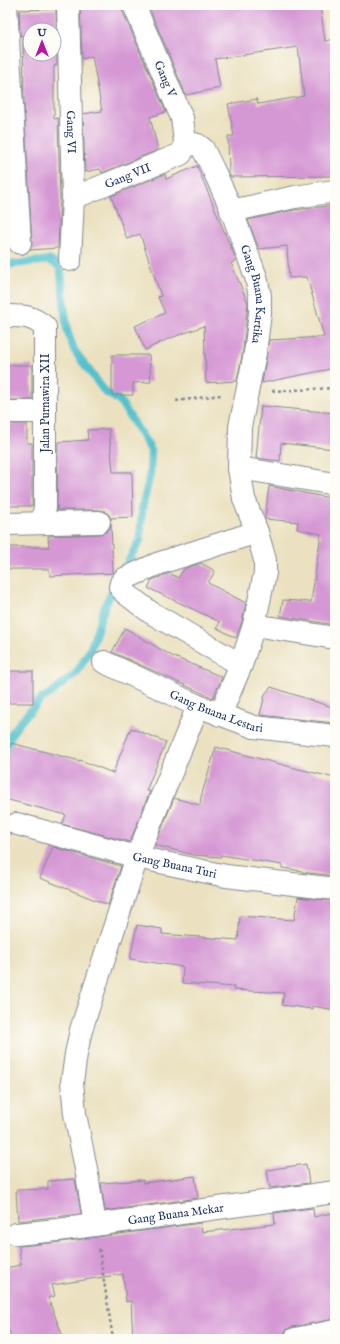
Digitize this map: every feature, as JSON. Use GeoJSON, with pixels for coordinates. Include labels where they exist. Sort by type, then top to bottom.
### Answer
{"type":"FeatureCollection","features":[{"type":"Feature","properties":{"kind":"street"},"geometry":{"type":"LineString","coordinates":[[6,5],[20,243]]}},
{"type":"Feature","properties":{"kind":"street","name":"Gang VI"},"geometry":{"type":"LineString","coordinates":[[68,5],[73,198],[70,260]]}},
{"type":"Feature","properties":{"kind":"street","name":"Gang V"},"geometry":{"type":"LineString","coordinates":[[134,5],[182,118],[183,148]]}},
{"type":"Feature","properties":{"kind":"street","name":"Gang Buana Kartika"},"geometry":{"type":"LineString","coordinates":[[183,148],[198,145],[203,149],[231,211],[256,277],[260,296],[260,313],[255,353],[240,427],[239,468],[244,499],[257,532],[265,560],[265,572],[254,625],[241,665],[220,715]]}},
{"type":"Feature","properties":{"kind":"street","name":"Gang VII"},"geometry":{"type":"LineString","coordinates":[[73,198],[183,148]]}},
{"type":"Feature","properties":{"kind":"street"},"geometry":{"type":"LineString","coordinates":[[231,211],[335,191]]}},
{"type":"Feature","properties":{"kind":"street","name":"Jalan Purnawira XII"},"geometry":{"type":"LineString","coordinates":[[5,316],[26,316],[39,322],[45,327],[45,507],[42,523]]}},
{"type":"Feature","properties":{"kind":"street"},"geometry":{"type":"LineString","coordinates":[[5,412],[45,412]]}},
{"type":"Feature","properties":{"kind":"street"},"geometry":{"type":"LineString","coordinates":[[239,468],[335,484]]}},
{"type":"Feature","properties":{"kind":"street"},"geometry":{"type":"LineString","coordinates":[[5,524],[99,522]]}},
{"type":"Feature","properties":{"kind":"street"},"geometry":{"type":"LineString","coordinates":[[241,665],[150,612],[125,593],[120,587],[124,579],[157,564],[257,532]]}},
{"type":"Feature","properties":{"kind":"street"},"geometry":{"type":"LineString","coordinates":[[254,625],[335,638]]}},
{"type":"Feature","properties":{"kind":"street","name":"Gang Buana Lestari"},"geometry":{"type":"LineString","coordinates":[[104,662],[198,706],[254,727],[335,736]]}},
{"type":"Feature","properties":{"kind":"street"},"geometry":{"type":"LineString","coordinates":[[95,1225],[75,1114],[72,1082],[81,1030],[136,857],[198,706]]}},
{"type":"Feature","properties":{"kind":"street","name":"Gang Buana Turi"},"geometry":{"type":"LineString","coordinates":[[17,824],[136,857],[226,876],[335,889]]}},
{"type":"Feature","properties":{"kind":"street","name":"Gang Buana Mekar"},"geometry":{"type":"LineString","coordinates":[[16,1234],[95,1225],[335,1192]]}},
{"type":"Feature","properties":{"kind":"street"},"geometry":{"type":"LineString","coordinates":[[295,1339],[335,1331]]}},
{"type":"Feature","properties":{"kind":"path"},"geometry":{"type":"LineString","coordinates":[[95,1225],[113,1339]]}},
{"type":"Feature","properties":{"kind":"building"},"geometry":{"type":"Polygon","coordinates":[[[80,5],[122,5],[122,10],[166,112],[150,117],[158,150],[102,173],[100,169],[85,172],[83,114],[102,111],[92,56],[82,59],[80,5]]]}},
{"type":"Feature","properties":{"kind":"building"},"geometry":{"type":"Polygon","coordinates":[[[148,5],[320,5],[325,41],[335,39],[335,176],[231,177],[229,174],[228,136],[234,136],[228,104],[257,99],[258,104],[304,96],[298,47],[215,59],[220,88],[186,95],[148,5]]]}},
{"type":"Feature","properties":{"kind":"building"},"geometry":{"type":"Polygon","coordinates":[[[56,9],[56,22],[22,22],[22,35],[20,36],[19,10],[56,9]]]}},
{"type":"Feature","properties":{"kind":"building"},"geometry":{"type":"Polygon","coordinates":[[[23,62],[57,62],[57,65],[54,66],[54,119],[58,118],[60,198],[58,248],[30,250],[32,242],[24,104],[23,62]]]}},
{"type":"Feature","properties":{"kind":"building"},"geometry":{"type":"Polygon","coordinates":[[[197,166],[231,248],[230,244],[236,261],[231,263],[248,303],[243,351],[237,381],[206,383],[204,326],[168,339],[145,350],[135,326],[165,313],[158,297],[161,296],[140,234],[127,239],[111,196],[165,174],[166,179],[197,166]]]}},
{"type":"Feature","properties":{"kind":"building"},"geometry":{"type":"Polygon","coordinates":[[[335,205],[335,368],[262,383],[269,340],[324,337],[307,277],[289,278],[287,246],[259,249],[248,220],[294,210],[335,205]]]}},
{"type":"Feature","properties":{"kind":"building"},"geometry":{"type":"Polygon","coordinates":[[[112,355],[149,355],[151,382],[133,383],[133,395],[112,395],[112,355]]]}},
{"type":"Feature","properties":{"kind":"building"},"geometry":{"type":"Polygon","coordinates":[[[5,365],[32,365],[32,400],[5,400],[5,365]]]}},
{"type":"Feature","properties":{"kind":"building"},"geometry":{"type":"Polygon","coordinates":[[[261,406],[335,413],[334,449],[281,443],[280,461],[256,458],[261,406]]]}},
{"type":"Feature","properties":{"kind":"building"},"geometry":{"type":"Polygon","coordinates":[[[5,424],[27,424],[27,443],[32,443],[32,506],[5,506],[5,424]]]}},
{"type":"Feature","properties":{"kind":"building"},"geometry":{"type":"Polygon","coordinates":[[[109,429],[113,472],[132,472],[133,517],[111,518],[111,520],[105,511],[57,510],[58,442],[88,440],[87,430],[109,429]]]}},
{"type":"Feature","properties":{"kind":"building"},"geometry":{"type":"Polygon","coordinates":[[[269,486],[335,499],[333,524],[335,524],[335,625],[280,616],[283,600],[311,602],[321,534],[297,529],[298,522],[265,519],[269,486]]]}},
{"type":"Feature","properties":{"kind":"building"},"geometry":{"type":"Polygon","coordinates":[[[111,523],[113,573],[50,576],[49,569],[5,569],[5,547],[49,547],[48,536],[100,534],[106,532],[110,528],[111,523]]]}},
{"type":"Feature","properties":{"kind":"building"},"geometry":{"type":"Polygon","coordinates":[[[201,563],[215,571],[208,583],[246,603],[242,622],[236,638],[217,628],[220,622],[148,588],[152,580],[170,573],[178,578],[184,569],[201,563]]]}},
{"type":"Feature","properties":{"kind":"building"},"geometry":{"type":"Polygon","coordinates":[[[125,628],[172,656],[222,677],[213,698],[112,652],[125,628]]]}},
{"type":"Feature","properties":{"kind":"building"},"geometry":{"type":"Polygon","coordinates":[[[6,671],[33,671],[33,703],[6,703],[6,671]]]}},
{"type":"Feature","properties":{"kind":"building"},"geometry":{"type":"Polygon","coordinates":[[[271,687],[335,708],[335,723],[260,715],[265,694],[271,687]]]}},
{"type":"Feature","properties":{"kind":"building"},"geometry":{"type":"Polygon","coordinates":[[[131,728],[166,742],[146,791],[150,791],[130,842],[62,824],[66,815],[5,799],[5,767],[11,743],[80,760],[113,773],[131,728]]]}},
{"type":"Feature","properties":{"kind":"building"},"geometry":{"type":"Polygon","coordinates":[[[216,747],[335,778],[335,876],[302,872],[282,868],[282,865],[221,855],[221,857],[193,855],[155,845],[174,798],[200,805],[216,747]]]}},
{"type":"Feature","properties":{"kind":"building"},"geometry":{"type":"Polygon","coordinates":[[[53,847],[121,866],[108,905],[40,878],[53,847]]]}},
{"type":"Feature","properties":{"kind":"building"},"geometry":{"type":"Polygon","coordinates":[[[298,897],[335,901],[335,1010],[312,1006],[312,1009],[282,1005],[284,993],[234,990],[234,987],[182,983],[183,967],[130,959],[137,925],[162,929],[162,934],[238,940],[240,916],[294,920],[298,897]]]}},
{"type":"Feature","properties":{"kind":"building"},"geometry":{"type":"Polygon","coordinates":[[[306,1164],[309,1183],[270,1188],[267,1170],[306,1164]]]}},
{"type":"Feature","properties":{"kind":"building"},"geometry":{"type":"Polygon","coordinates":[[[195,1176],[198,1198],[105,1211],[101,1183],[143,1180],[143,1183],[195,1176]]]}},
{"type":"Feature","properties":{"kind":"building"},"geometry":{"type":"Polygon","coordinates":[[[75,1179],[81,1214],[18,1221],[16,1190],[48,1189],[48,1181],[75,1179]]]}},
{"type":"Feature","properties":{"kind":"building"},"geometry":{"type":"Polygon","coordinates":[[[313,1208],[314,1217],[331,1213],[335,1228],[335,1319],[292,1327],[286,1330],[283,1335],[283,1339],[133,1339],[131,1301],[126,1302],[123,1274],[52,1285],[55,1296],[48,1298],[64,1339],[12,1339],[5,1321],[5,1268],[21,1265],[19,1246],[201,1223],[202,1232],[275,1224],[274,1213],[313,1208]]]}},
{"type":"Feature","properties":{"kind":"waterway"},"geometry":{"type":"LineString","coordinates":[[5,265],[49,260],[59,266],[61,272],[67,330],[74,350],[105,392],[120,401],[151,450],[150,474],[142,509],[140,540],[121,574]]}},
{"type":"Feature","properties":{"kind":"waterway"},"geometry":{"type":"LineString","coordinates":[[5,756],[11,734],[21,721],[41,699],[76,673],[90,650],[106,603],[116,585]]}}]}
